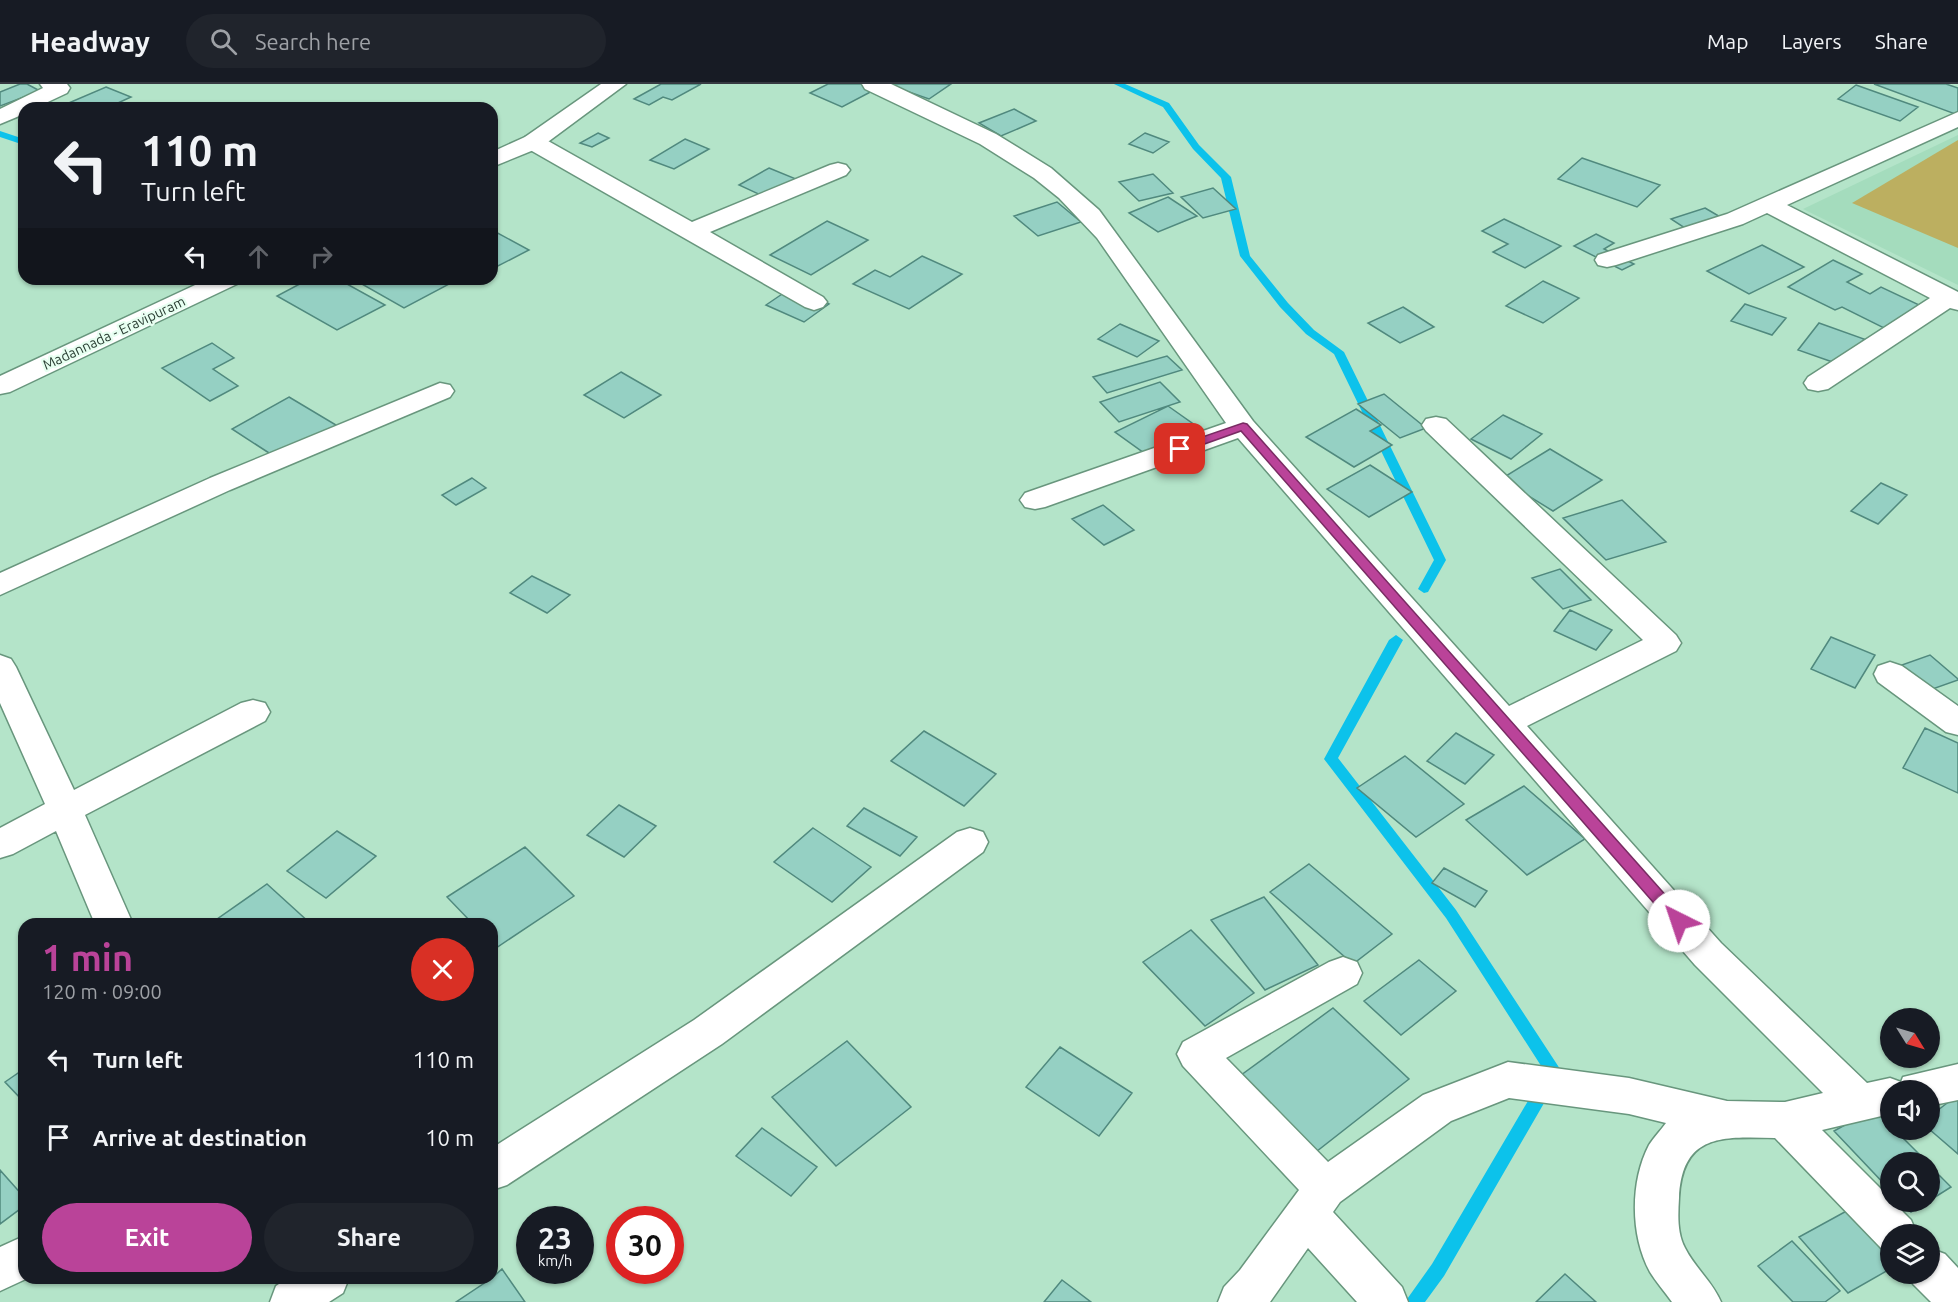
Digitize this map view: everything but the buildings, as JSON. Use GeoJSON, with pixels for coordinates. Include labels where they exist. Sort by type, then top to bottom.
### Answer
{"type":"FeatureCollection","features":[{"type":"Feature","properties":{"kind":"street"},"geometry":{"type":"LineString","coordinates":[[498,157],[533,142],[615,84]]}},
{"type":"Feature","properties":{"kind":"street"},"geometry":{"type":"LineString","coordinates":[[873,84],[978,132],[1056,183],[1092,216],[1209,383],[1243,427],[1708,954],[1875,1100]]}},
{"type":"Feature","properties":{"kind":"street"},"geometry":{"type":"LineString","coordinates":[[30,102],[59,85]]}},
{"type":"Feature","properties":{"kind":"street"},"geometry":{"type":"LineString","coordinates":[[0,119],[18,109]]}},
{"type":"Feature","properties":{"kind":"street"},"geometry":{"type":"LineString","coordinates":[[0,119],[18,124]]}},
{"type":"Feature","properties":{"kind":"street"},"geometry":{"type":"LineString","coordinates":[[1607,260],[1735,219],[1958,119]]}},
{"type":"Feature","properties":{"kind":"street"},"geometry":{"type":"LineString","coordinates":[[533,142],[814,302]]}},
{"type":"Feature","properties":{"kind":"street"},"geometry":{"type":"LineString","coordinates":[[690,232],[838,170]]}},
{"type":"Feature","properties":{"kind":"street"},"geometry":{"type":"LineString","coordinates":[[1767,204],[1953,300]]}},
{"type":"Feature","properties":{"kind":"street","name":"Madannada - Eravipuram"},"geometry":{"type":"LineString","coordinates":[[0,386],[215,285]]}},
{"type":"Feature","properties":{"kind":"street"},"geometry":{"type":"LineString","coordinates":[[1818,383],[1953,300]]}},
{"type":"Feature","properties":{"kind":"street"},"geometry":{"type":"LineString","coordinates":[[0,585],[220,484],[440,392]]}},
{"type":"Feature","properties":{"kind":"street"},"geometry":{"type":"LineString","coordinates":[[1436,425],[1665,643],[1505,722]]}},
{"type":"Feature","properties":{"kind":"street"},"geometry":{"type":"LineString","coordinates":[[1035,500],[1243,427]]}},
{"type":"Feature","properties":{"kind":"street"},"geometry":{"type":"LineString","coordinates":[[0,668],[65,809],[111,918]]}},
{"type":"Feature","properties":{"kind":"street"},"geometry":{"type":"LineString","coordinates":[[1890,674],[1958,723]]}},
{"type":"Feature","properties":{"kind":"street"},"geometry":{"type":"LineString","coordinates":[[0,844],[253,711]]}},
{"type":"Feature","properties":{"kind":"street"},"geometry":{"type":"LineString","coordinates":[[498,1167],[708,1032],[970,842]]}},
{"type":"Feature","properties":{"kind":"street"},"geometry":{"type":"LineString","coordinates":[[1343,973],[1197,1054],[1316,1202],[1386,1302]]}},
{"type":"Feature","properties":{"kind":"street"},"geometry":{"type":"LineString","coordinates":[[1240,1302],[1256,1285],[1316,1202],[1437,1107],[1508,1080],[1629,1096],[1727,1119],[1785,1120],[1875,1100]]}},
{"type":"Feature","properties":{"kind":"street"},"geometry":{"type":"LineString","coordinates":[[1940,1086],[1958,1082]]}},
{"type":"Feature","properties":{"kind":"street"},"geometry":{"type":"LineString","coordinates":[[1699,1302],[1666,1258],[1656,1221],[1658,1190],[1665,1157],[1681,1136],[1727,1119]]}},
{"type":"Feature","properties":{"kind":"street"},"geometry":{"type":"LineString","coordinates":[[1785,1120],[1886,1224]]}},
{"type":"Feature","properties":{"kind":"street"},"geometry":{"type":"LineString","coordinates":[[0,1270],[18,1260]]}},
{"type":"Feature","properties":{"kind":"street"},"geometry":{"type":"LineString","coordinates":[[1940,1280],[1958,1299]]}},
{"type":"Feature","properties":{"kind":"shaded area"},"geometry":{"type":"Polygon","coordinates":[[[1958,135],[1958,285],[1803,209],[1958,135]]]}},
{"type":"Feature","properties":{"kind":"shaded area"},"geometry":{"type":"Polygon","coordinates":[[[1958,140],[1958,248],[1852,203],[1958,140]]]}},
{"type":"Feature","properties":{"kind":"waterway"},"geometry":{"type":"LineString","coordinates":[[1118,84],[1166,105],[1196,147],[1226,177],[1245,256],[1284,305],[1310,332],[1339,352],[1440,560],[1424,589]]}},
{"type":"Feature","properties":{"kind":"waterway"},"geometry":{"type":"LineString","coordinates":[[0,134],[18,140]]}},
{"type":"Feature","properties":{"kind":"waterway"},"geometry":{"type":"LineString","coordinates":[[1396,640],[1331,759],[1451,914],[1554,1072],[1438,1270],[1414,1302]]}},
{"type":"Feature","properties":{"kind":"route"},"geometry":{"type":"LineString","coordinates":[[1180,449],[1243,427],[1550,772],[1679,921]]}}]}
